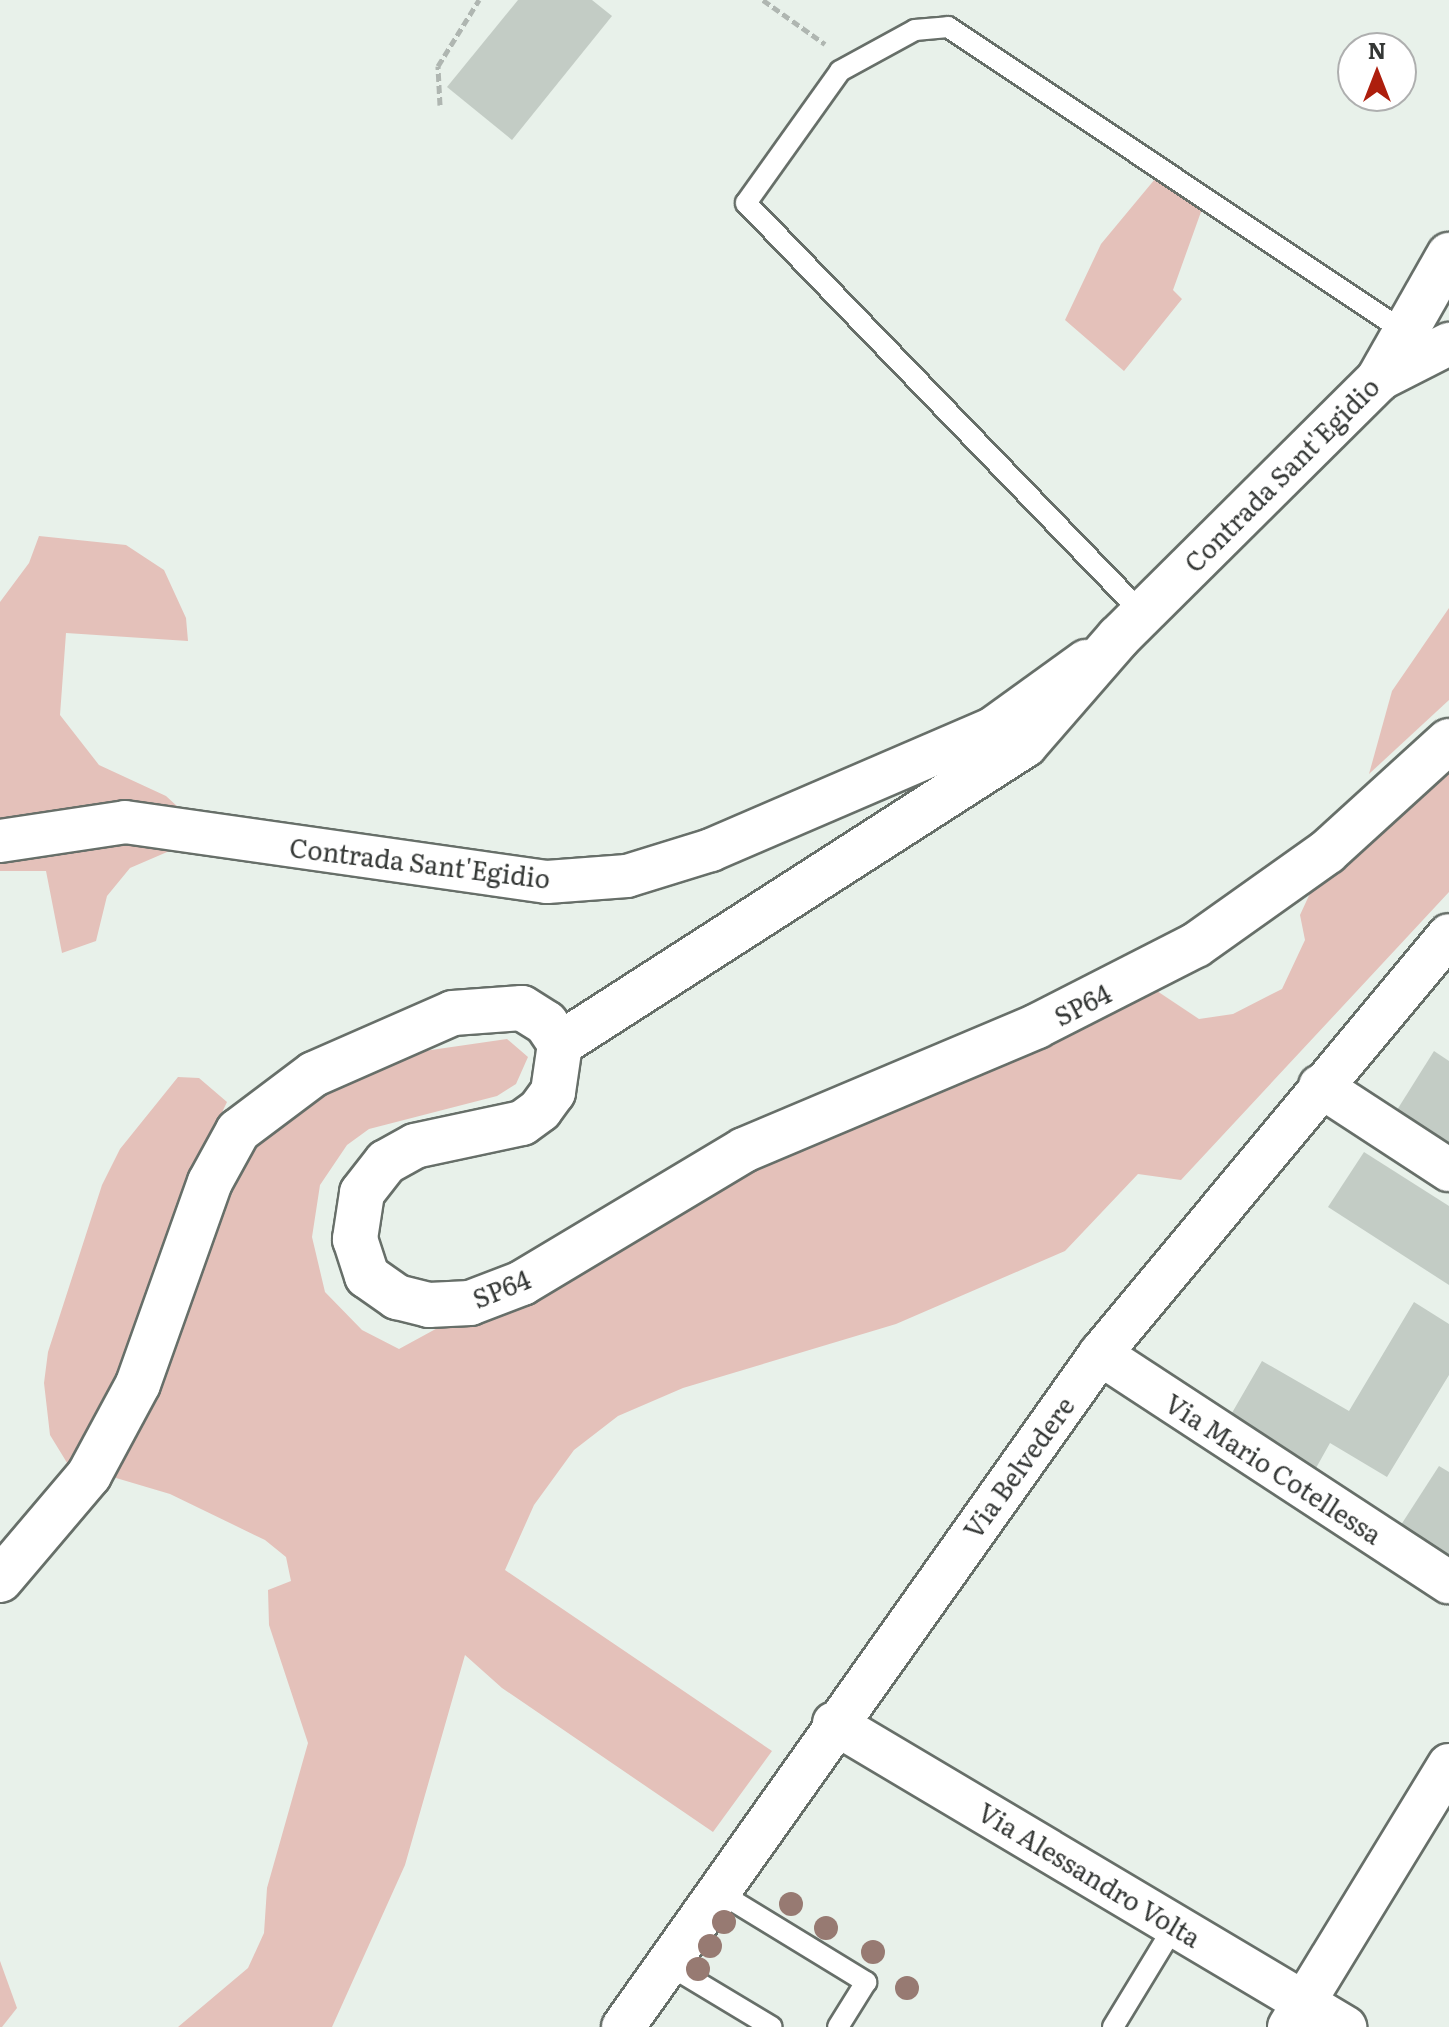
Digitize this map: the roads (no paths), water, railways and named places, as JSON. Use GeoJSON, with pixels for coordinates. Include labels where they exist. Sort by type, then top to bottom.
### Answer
{"type":"FeatureCollection","features":[{"type":"Feature","properties":{"kind":"street","name":"Contrada Sant'Egidio"},"geometry":{"type":"LineString","coordinates":[[560,1044],[1025,745],[1131,625],[1378,380],[1449,255]]}},
{"type":"Feature","properties":{"kind":"street"},"geometry":{"type":"LineString","coordinates":[[1378,380],[1449,344]]}},
{"type":"Feature","properties":{"kind":"street","name":"Contrada Sant'Egidio"},"geometry":{"type":"LineString","coordinates":[[0,841],[125,822],[547,882],[627,876],[711,850],[992,729],[1131,625]]}},
{"type":"Feature","properties":{"kind":"street","name":"SP64"},"geometry":{"type":"LineString","coordinates":[[560,1044],[553,1092],[522,1123],[415,1146],[386,1162],[362,1193],[355,1239],[367,1276],[397,1297],[429,1305],[470,1303],[522,1283],[744,1150],[1037,1026],[1196,945],[1327,852],[1449,741]]}},
{"type":"Feature","properties":{"kind":"street","name":"Via Belvedere"},"geometry":{"type":"LineString","coordinates":[[623,2027],[834,1723],[1100,1354],[1320,1086],[1449,935]]}},
{"type":"Feature","properties":{"kind":"street"},"geometry":{"type":"LineString","coordinates":[[0,1580],[89,1475],[138,1384],[210,1182],[238,1131],[314,1074],[453,1013],[522,1008],[546,1023],[560,1044]]}},
{"type":"Feature","properties":{"kind":"street"},"geometry":{"type":"LineString","coordinates":[[1320,1086],[1449,1170]]}},
{"type":"Feature","properties":{"kind":"street","name":"Via Mario Cotellessa"},"geometry":{"type":"LineString","coordinates":[[1100,1354],[1449,1582]]}},
{"type":"Feature","properties":{"kind":"street","name":"Via Alessandro Volta"},"geometry":{"type":"LineString","coordinates":[[834,1723],[1175,1925],[1297,2014],[1345,2027]]}},
{"type":"Feature","properties":{"kind":"street"},"geometry":{"type":"LineString","coordinates":[[1297,2014],[1449,1765]]}},
{"type":"Feature","properties":{"kind":"lane"},"geometry":{"type":"LineString","coordinates":[[1131,625],[746,203],[840,71],[915,30],[948,27],[1405,332]]}},
{"type":"Feature","properties":{"kind":"lane"},"geometry":{"type":"LineString","coordinates":[[717,1891],[866,1982],[838,2027]]}},
{"type":"Feature","properties":{"kind":"lane"},"geometry":{"type":"LineString","coordinates":[[1113,2027],[1175,1925]]}},
{"type":"Feature","properties":{"kind":"lane"},"geometry":{"type":"LineString","coordinates":[[667,1964],[772,2027]]}}]}
